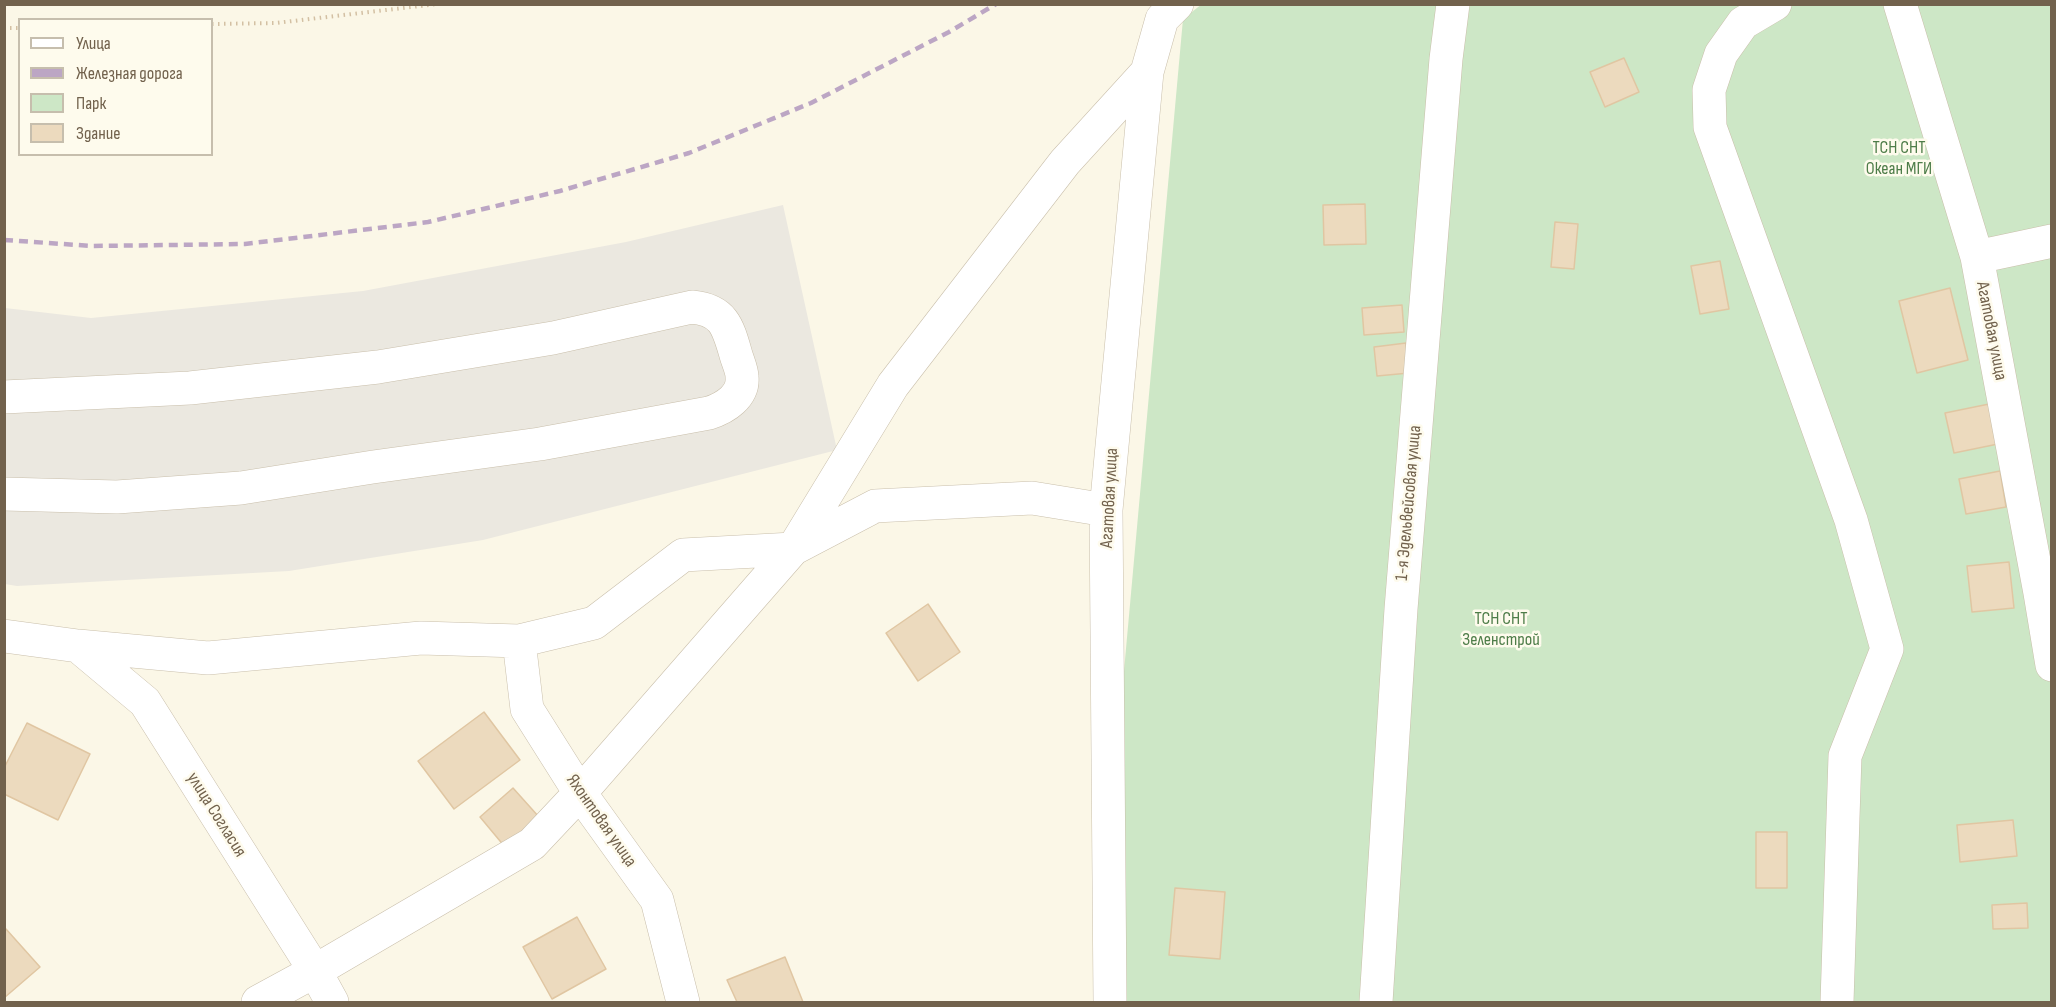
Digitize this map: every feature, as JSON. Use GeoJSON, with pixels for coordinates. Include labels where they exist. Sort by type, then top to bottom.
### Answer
{"type":"FeatureCollection","features":[{"type":"Feature","properties":{"kind":"street","name":"Агатовая улица"},"geometry":{"type":"LineString","coordinates":[[1110,1002],[1106,510],[1147,72],[1162,19],[1178,4]]}},
{"type":"Feature","properties":{"kind":"street","name":"1-я Эдельвейсовая улица"},"geometry":{"type":"LineString","coordinates":[[1376,1002],[1401,609],[1446,59],[1454,4]]}},
{"type":"Feature","properties":{"kind":"street"},"geometry":{"type":"LineString","coordinates":[[1775,4],[1743,23],[1721,54],[1709,90],[1710,127],[1851,520],[1887,649],[1845,756],[1837,1002]]}},
{"type":"Feature","properties":{"kind":"street","name":"Агатовая улица"},"geometry":{"type":"LineString","coordinates":[[1900,4],[1977,257],[2052,665]]}},
{"type":"Feature","properties":{"kind":"street"},"geometry":{"type":"LineString","coordinates":[[258,1002],[315,972],[532,844],[580,793],[793,549],[893,385],[1065,162],[1147,72]]}},
{"type":"Feature","properties":{"kind":"street"},"geometry":{"type":"LineString","coordinates":[[1977,257],[2052,241]]}},
{"type":"Feature","properties":{"kind":"street"},"geometry":{"type":"LineString","coordinates":[[4,397],[190,388],[378,367],[553,338],[692,307],[712,312],[728,327],[743,379],[739,391],[722,409],[540,444],[241,488],[117,497],[4,494]]}},
{"type":"Feature","properties":{"kind":"street"},"geometry":{"type":"LineString","coordinates":[[4,636],[78,646],[208,658],[421,638],[519,641],[594,623],[683,555],[793,549],[876,506],[1032,498],[1106,510]]}},
{"type":"Feature","properties":{"kind":"street","name":"Яхонтовая улица"},"geometry":{"type":"LineString","coordinates":[[519,641],[527,709],[580,793],[657,900],[682,1002]]}},
{"type":"Feature","properties":{"kind":"street","name":"улица Согласия"},"geometry":{"type":"LineString","coordinates":[[78,646],[145,702],[332,1002]]}},
{"type":"Feature","properties":{"kind":"path"},"geometry":{"type":"LineString","coordinates":[[213,24],[276,23],[437,4]]}},
{"type":"Feature","properties":{"kind":"shaded area"},"geometry":{"type":"Polygon","coordinates":[[[783,205],[837,450],[483,540],[289,571],[17,586],[5,584],[5,308],[91,318],[363,291],[626,242],[783,205]]]}},
{"type":"Feature","properties":{"kind":"green space","name":"ТСН СНТ Зеленстрой"},"geometry":{"type":"Polygon","coordinates":[[[1202,4],[2051,5],[2051,1002],[1094,1002],[1183,19],[1202,4]]]}},
{"type":"Feature","properties":{"kind":"building"},"geometry":{"type":"Polygon","coordinates":[[[1624,58],[1639,92],[1605,107],[1590,72],[1624,58]]]}},
{"type":"Feature","properties":{"kind":"building"},"geometry":{"type":"Polygon","coordinates":[[[1365,204],[1366,244],[1324,245],[1323,205],[1365,204]]]}},
{"type":"Feature","properties":{"kind":"building"},"geometry":{"type":"Polygon","coordinates":[[[1555,222],[1578,224],[1574,269],[1551,267],[1555,222]]]}},
{"type":"Feature","properties":{"kind":"building"},"geometry":{"type":"Polygon","coordinates":[[[1720,261],[1729,309],[1700,314],[1691,266],[1720,261]]]}},
{"type":"Feature","properties":{"kind":"building"},"geometry":{"type":"Polygon","coordinates":[[[1950,288],[1968,360],[1917,373],[1899,301],[1950,288]]]}},
{"type":"Feature","properties":{"kind":"building"},"geometry":{"type":"Polygon","coordinates":[[[1402,305],[1404,332],[1364,335],[1362,308],[1402,305]]]}},
{"type":"Feature","properties":{"kind":"building"},"geometry":{"type":"Polygon","coordinates":[[[1406,343],[1409,373],[1377,376],[1374,347],[1406,343]]]}},
{"type":"Feature","properties":{"kind":"building"},"geometry":{"type":"Polygon","coordinates":[[[1989,404],[1998,444],[1954,453],[1945,413],[1989,404]]]}},
{"type":"Feature","properties":{"kind":"building"},"geometry":{"type":"Polygon","coordinates":[[[2000,471],[2006,507],[1966,514],[1959,479],[2000,471]]]}},
{"type":"Feature","properties":{"kind":"building"},"geometry":{"type":"Polygon","coordinates":[[[2009,562],[2014,608],[1972,612],[1967,566],[2009,562]]]}},
{"type":"Feature","properties":{"kind":"building"},"geometry":{"type":"Polygon","coordinates":[[[928,604],[960,652],[918,681],[886,633],[928,604]]]}},
{"type":"Feature","properties":{"kind":"building"},"geometry":{"type":"Polygon","coordinates":[[[484,712],[520,760],[454,809],[418,761],[484,712]]]}},
{"type":"Feature","properties":{"kind":"building"},"geometry":{"type":"Polygon","coordinates":[[[27,723],[90,754],[58,820],[4,794],[4,768],[27,723]]]}},
{"type":"Feature","properties":{"kind":"building"},"geometry":{"type":"Polygon","coordinates":[[[513,788],[539,817],[505,847],[480,817],[513,788]]]}},
{"type":"Feature","properties":{"kind":"building"},"geometry":{"type":"Polygon","coordinates":[[[2013,820],[2017,856],[1960,862],[1957,825],[2013,820]]]}},
{"type":"Feature","properties":{"kind":"building"},"geometry":{"type":"Polygon","coordinates":[[[1756,832],[1787,832],[1787,888],[1756,888],[1756,832]]]}},
{"type":"Feature","properties":{"kind":"building"},"geometry":{"type":"Polygon","coordinates":[[[1175,888],[1225,892],[1220,959],[1169,955],[1175,888]]]}},
{"type":"Feature","properties":{"kind":"building"},"geometry":{"type":"Polygon","coordinates":[[[2027,903],[2028,928],[1993,929],[1992,905],[2027,903]]]}},
{"type":"Feature","properties":{"kind":"building"},"geometry":{"type":"Polygon","coordinates":[[[577,917],[606,969],[552,999],[523,947],[577,917]]]}},
{"type":"Feature","properties":{"kind":"building"},"geometry":{"type":"Polygon","coordinates":[[[6,929],[40,967],[4,998],[4,930],[6,929]]]}},
{"type":"Feature","properties":{"kind":"building"},"geometry":{"type":"Polygon","coordinates":[[[785,957],[803,1002],[737,1002],[727,980],[785,957]]]}},
{"type":"Feature","properties":{"kind":"railway"},"geometry":{"type":"LineString","coordinates":[[4,240],[93,246],[245,244],[428,222],[560,191],[689,153],[811,103],[949,32],[996,4]]}},
{"type":"Feature","properties":{"kind":"park label","name":"ТСН СНТ Океан МГИ"},"geometry":{"type":"Point","coordinates":[1899,158]}}]}
